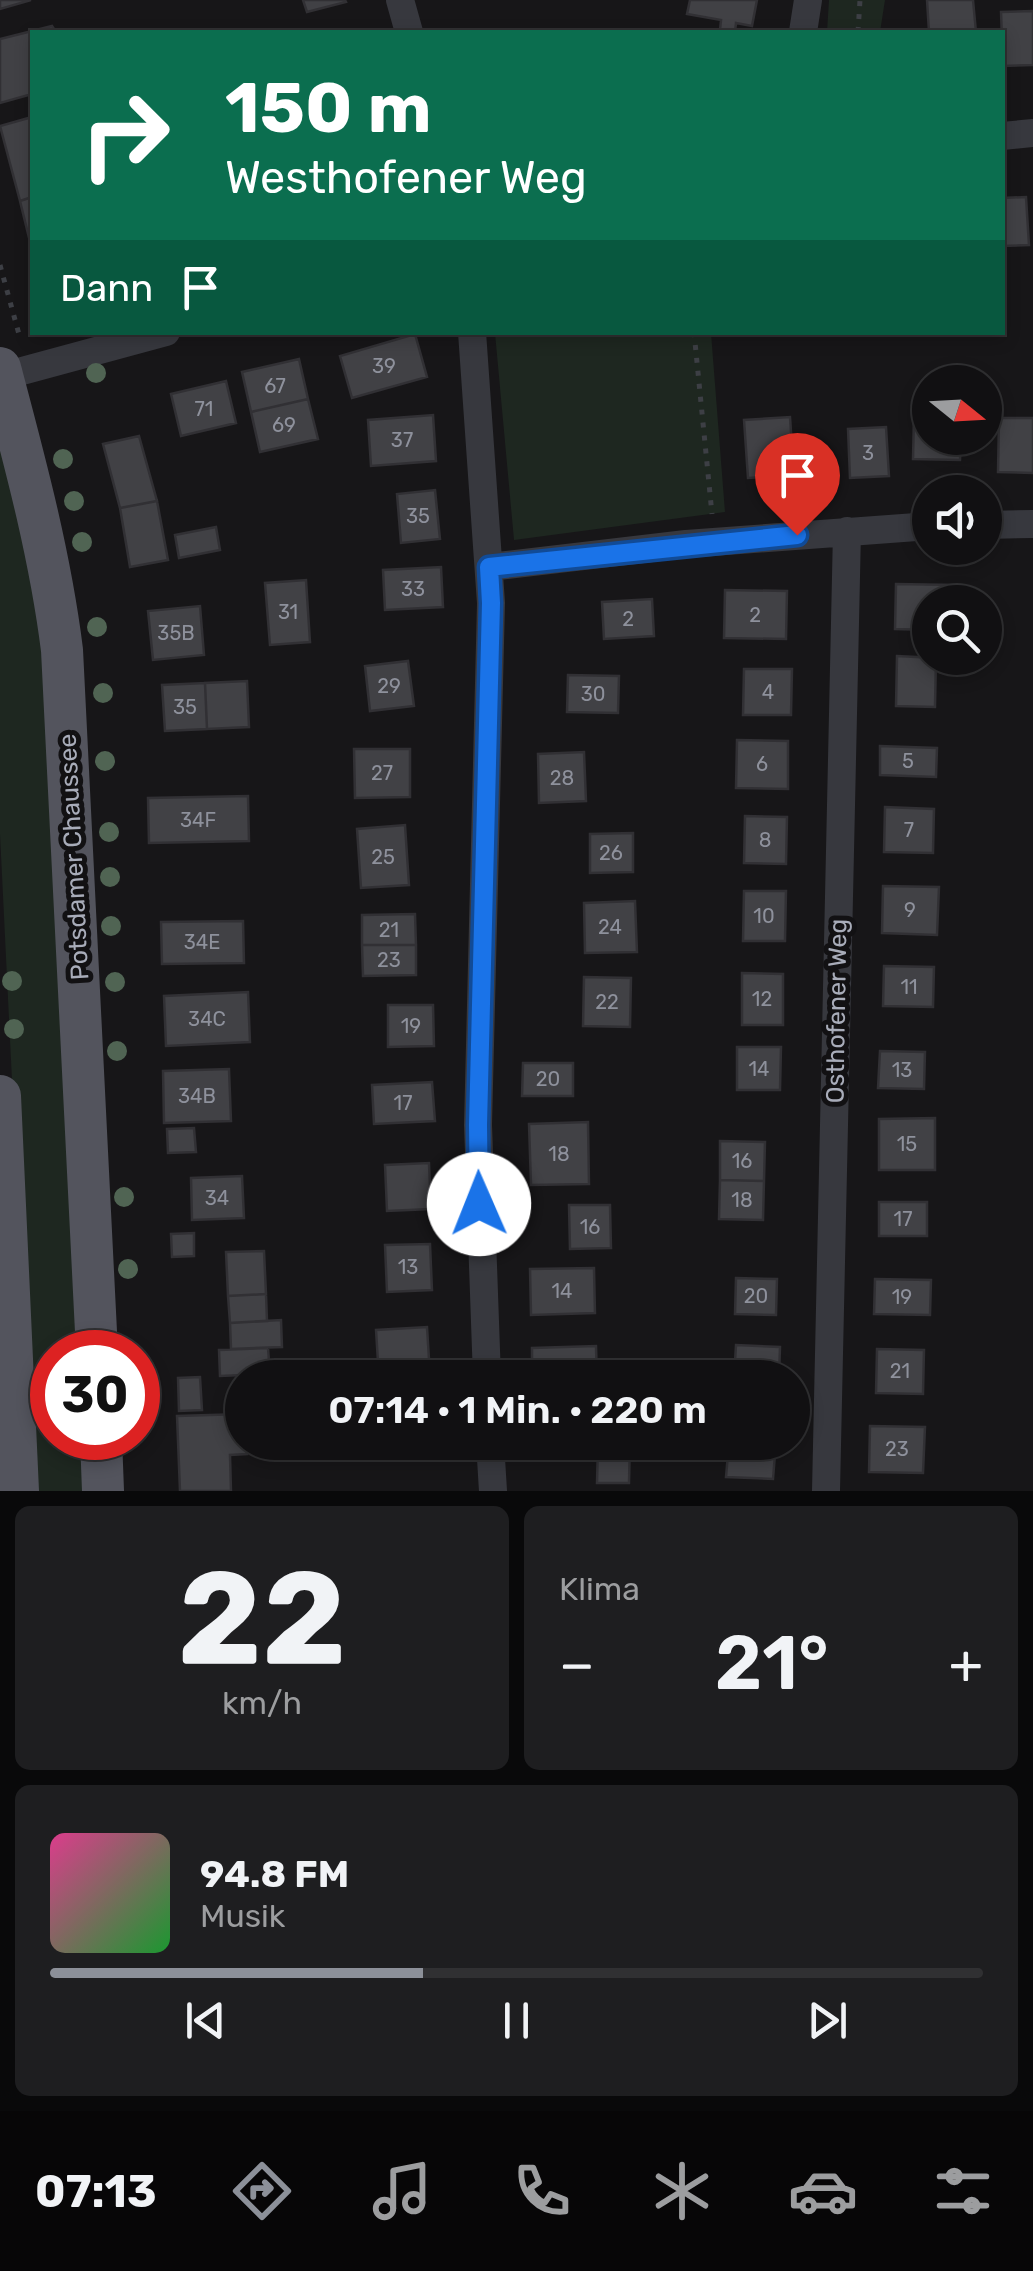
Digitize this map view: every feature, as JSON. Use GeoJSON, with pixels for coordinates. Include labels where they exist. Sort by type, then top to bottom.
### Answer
{"type":"FeatureCollection","features":[{"type":"Feature","properties":{"kind":"main road","name":"Potsdamer Chaussee"},"geometry":{"type":"LineString","coordinates":[[5,364],[54,586],[62,650],[95,1330]]}},
{"type":"Feature","properties":{"kind":"main road"},"geometry":{"type":"LineString","coordinates":[[0,1096],[18,1491]]}},
{"type":"Feature","properties":{"kind":"main road"},"geometry":{"type":"LineString","coordinates":[[101,1460],[103,1491]]}},
{"type":"Feature","properties":{"kind":"street"},"geometry":{"type":"LineString","coordinates":[[400,0],[408,30]]}},
{"type":"Feature","properties":{"kind":"street"},"geometry":{"type":"LineString","coordinates":[[803,30],[808,0]]}},
{"type":"Feature","properties":{"kind":"street"},"geometry":{"type":"LineString","coordinates":[[1005,136],[1033,133]]}},
{"type":"Feature","properties":{"kind":"street"},"geometry":{"type":"LineString","coordinates":[[5,364],[151,335]]}},
{"type":"Feature","properties":{"kind":"street"},"geometry":{"type":"LineString","coordinates":[[472,335],[491,603],[478,1125],[486,1360]]}},
{"type":"Feature","properties":{"kind":"street"},"geometry":{"type":"LineString","coordinates":[[1002,525],[1033,524]]}},
{"type":"Feature","properties":{"kind":"street"},"geometry":{"type":"LineString","coordinates":[[489,567],[686,544],[912,527]]}},
{"type":"Feature","properties":{"kind":"street","name":"Osthofener Weg"},"geometry":{"type":"LineString","coordinates":[[826,1491],[847,531]]}},
{"type":"Feature","properties":{"kind":"street"},"geometry":{"type":"LineString","coordinates":[[491,1460],[493,1491]]}},
{"type":"Feature","properties":{"kind":"path"},"geometry":{"type":"LineString","coordinates":[[858,30],[860,0]]}},
{"type":"Feature","properties":{"kind":"path"},"geometry":{"type":"LineString","coordinates":[[0,265],[5,364]]}},
{"type":"Feature","properties":{"kind":"path"},"geometry":{"type":"LineString","coordinates":[[694,335],[713,522]]}},
{"type":"Feature","properties":{"kind":"shaded area"},"geometry":{"type":"Polygon","coordinates":[[[829,0],[885,0],[880,30],[827,30],[829,0]]]}},
{"type":"Feature","properties":{"kind":"shaded area"},"geometry":{"type":"Polygon","coordinates":[[[495,335],[711,335],[725,512],[514,540],[495,335]]]}},
{"type":"Feature","properties":{"kind":"shaded area"},"geometry":{"type":"Polygon","coordinates":[[[0,420],[48,632],[83,1330],[30,1330],[30,1450],[0,834],[0,420]]]}},
{"type":"Feature","properties":{"kind":"shaded area"},"geometry":{"type":"Polygon","coordinates":[[[30,1460],[89,1460],[90,1491],[32,1491],[30,1460]]]}},
{"type":"Feature","properties":{"kind":"building"},"geometry":{"type":"Polygon","coordinates":[[[0,0],[31,0],[0,9],[0,0]]]}},
{"type":"Feature","properties":{"kind":"building"},"geometry":{"type":"Polygon","coordinates":[[[303,0],[345,0],[346,2],[307,12],[303,0]]]}},
{"type":"Feature","properties":{"kind":"building"},"geometry":{"type":"Polygon","coordinates":[[[690,0],[757,0],[752,26],[736,23],[735,30],[720,30],[721,20],[687,14],[690,0]]]}},
{"type":"Feature","properties":{"kind":"building"},"geometry":{"type":"Polygon","coordinates":[[[927,0],[973,0],[976,30],[929,30],[927,0]]]}},
{"type":"Feature","properties":{"kind":"building"},"geometry":{"type":"Polygon","coordinates":[[[1033,11],[1033,65],[1005,66],[1001,12],[1033,11]]]}},
{"type":"Feature","properties":{"kind":"building"},"geometry":{"type":"Polygon","coordinates":[[[30,32],[30,95],[0,103],[0,39],[30,32]]]}},
{"type":"Feature","properties":{"kind":"building"},"geometry":{"type":"Polygon","coordinates":[[[30,118],[30,198],[20,201],[0,126],[30,118]]]}},
{"type":"Feature","properties":{"kind":"building"},"geometry":{"type":"Polygon","coordinates":[[[1026,197],[1029,245],[1005,246],[1005,198],[1026,197]]]}},
{"type":"Feature","properties":{"kind":"building"},"geometry":{"type":"Polygon","coordinates":[[[30,198],[30,242],[20,201],[30,198]]]}},
{"type":"Feature","properties":{"kind":"building"},"geometry":{"type":"Polygon","coordinates":[[[415,335],[427,377],[352,398],[340,356],[415,335]]]}},
{"type":"Feature","properties":{"kind":"building"},"geometry":{"type":"Polygon","coordinates":[[[299,359],[308,399],[251,412],[242,372],[299,359]]]}},
{"type":"Feature","properties":{"kind":"building"},"geometry":{"type":"Polygon","coordinates":[[[226,381],[236,423],[181,436],[171,394],[226,381]]]}},
{"type":"Feature","properties":{"kind":"building"},"geometry":{"type":"Polygon","coordinates":[[[308,399],[318,439],[260,452],[251,412],[308,399]]]}},
{"type":"Feature","properties":{"kind":"building"},"geometry":{"type":"Polygon","coordinates":[[[433,415],[436,461],[371,466],[368,420],[433,415]]]}},
{"type":"Feature","properties":{"kind":"building"},"geometry":{"type":"Polygon","coordinates":[[[790,417],[794,475],[748,478],[744,420],[790,417]]]}},
{"type":"Feature","properties":{"kind":"building"},"geometry":{"type":"Polygon","coordinates":[[[1002,418],[1033,418],[1033,473],[998,472],[1002,418]]]}},
{"type":"Feature","properties":{"kind":"building"},"geometry":{"type":"Polygon","coordinates":[[[886,427],[889,476],[850,478],[848,429],[886,427]]]}},
{"type":"Feature","properties":{"kind":"building"},"geometry":{"type":"Polygon","coordinates":[[[139,436],[157,501],[120,508],[103,444],[139,436]]]}},
{"type":"Feature","properties":{"kind":"building"},"geometry":{"type":"Polygon","coordinates":[[[913,455],[960,455],[960,460],[913,459],[913,455]]]}},
{"type":"Feature","properties":{"kind":"building"},"geometry":{"type":"Polygon","coordinates":[[[435,490],[440,539],[401,543],[397,494],[435,490]]]}},
{"type":"Feature","properties":{"kind":"building"},"geometry":{"type":"Polygon","coordinates":[[[157,501],[168,560],[130,567],[120,508],[157,501]]]}},
{"type":"Feature","properties":{"kind":"building"},"geometry":{"type":"Polygon","coordinates":[[[216,527],[220,550],[179,558],[175,535],[216,527]]]}},
{"type":"Feature","properties":{"kind":"building"},"geometry":{"type":"Polygon","coordinates":[[[441,567],[443,607],[385,610],[383,570],[441,567]]]}},
{"type":"Feature","properties":{"kind":"building"},"geometry":{"type":"Polygon","coordinates":[[[306,580],[310,642],[270,645],[265,583],[306,580]]]}},
{"type":"Feature","properties":{"kind":"building"},"geometry":{"type":"Polygon","coordinates":[[[896,584],[955,585],[912,585],[912,629],[895,629],[896,584]]]}},
{"type":"Feature","properties":{"kind":"building"},"geometry":{"type":"Polygon","coordinates":[[[725,590],[787,591],[786,639],[724,638],[725,590]]]}},
{"type":"Feature","properties":{"kind":"building"},"geometry":{"type":"Polygon","coordinates":[[[652,599],[654,636],[604,639],[602,602],[652,599]]]}},
{"type":"Feature","properties":{"kind":"building"},"geometry":{"type":"Polygon","coordinates":[[[200,606],[204,655],[153,660],[148,611],[200,606]]]}},
{"type":"Feature","properties":{"kind":"building"},"geometry":{"type":"Polygon","coordinates":[[[897,656],[912,657],[912,675],[936,675],[935,707],[896,706],[897,656]]]}},
{"type":"Feature","properties":{"kind":"building"},"geometry":{"type":"Polygon","coordinates":[[[408,661],[414,706],[370,711],[365,666],[408,661]]]}},
{"type":"Feature","properties":{"kind":"building"},"geometry":{"type":"Polygon","coordinates":[[[744,669],[792,669],[791,715],[743,715],[744,669]]]}},
{"type":"Feature","properties":{"kind":"building"},"geometry":{"type":"Polygon","coordinates":[[[568,675],[619,676],[618,713],[567,712],[568,675]]]}},
{"type":"Feature","properties":{"kind":"building"},"geometry":{"type":"Polygon","coordinates":[[[247,681],[249,727],[207,729],[205,683],[247,681]]]}},
{"type":"Feature","properties":{"kind":"building"},"geometry":{"type":"Polygon","coordinates":[[[205,683],[207,729],[165,731],[162,685],[205,683]]]}},
{"type":"Feature","properties":{"kind":"building"},"geometry":{"type":"Polygon","coordinates":[[[737,740],[788,741],[788,789],[736,788],[737,740]]]}},
{"type":"Feature","properties":{"kind":"building"},"geometry":{"type":"Polygon","coordinates":[[[880,746],[937,748],[936,777],[880,775],[880,746]]]}},
{"type":"Feature","properties":{"kind":"building"},"geometry":{"type":"Polygon","coordinates":[[[354,749],[410,749],[410,797],[355,798],[354,749]]]}},
{"type":"Feature","properties":{"kind":"building"},"geometry":{"type":"Polygon","coordinates":[[[584,752],[586,801],[539,803],[538,754],[584,752]]]}},
{"type":"Feature","properties":{"kind":"building"},"geometry":{"type":"Polygon","coordinates":[[[248,796],[249,841],[149,843],[148,798],[248,796]]]}},
{"type":"Feature","properties":{"kind":"building"},"geometry":{"type":"Polygon","coordinates":[[[885,807],[934,809],[933,853],[884,852],[885,807]]]}},
{"type":"Feature","properties":{"kind":"building"},"geometry":{"type":"Polygon","coordinates":[[[745,816],[787,817],[786,864],[744,863],[745,816]]]}},
{"type":"Feature","properties":{"kind":"building"},"geometry":{"type":"Polygon","coordinates":[[[405,825],[409,885],[361,888],[357,829],[405,825]]]}},
{"type":"Feature","properties":{"kind":"building"},"geometry":{"type":"Polygon","coordinates":[[[633,833],[633,872],[590,873],[590,834],[633,833]]]}},
{"type":"Feature","properties":{"kind":"building"},"geometry":{"type":"Polygon","coordinates":[[[883,886],[939,887],[937,935],[882,933],[883,886]]]}},
{"type":"Feature","properties":{"kind":"building"},"geometry":{"type":"Polygon","coordinates":[[[744,891],[786,891],[785,941],[743,941],[744,891]]]}},
{"type":"Feature","properties":{"kind":"building"},"geometry":{"type":"Polygon","coordinates":[[[635,901],[637,952],[585,953],[584,903],[635,901]]]}},
{"type":"Feature","properties":{"kind":"building"},"geometry":{"type":"Polygon","coordinates":[[[415,914],[416,945],[362,945],[362,915],[415,914]]]}},
{"type":"Feature","properties":{"kind":"building"},"geometry":{"type":"Polygon","coordinates":[[[243,921],[244,963],[162,964],[161,922],[243,921]]]}},
{"type":"Feature","properties":{"kind":"building"},"geometry":{"type":"Polygon","coordinates":[[[362,945],[416,945],[416,975],[363,976],[362,945]]]}},
{"type":"Feature","properties":{"kind":"building"},"geometry":{"type":"Polygon","coordinates":[[[884,966],[934,967],[933,1007],[883,1006],[884,966]]]}},
{"type":"Feature","properties":{"kind":"building"},"geometry":{"type":"Polygon","coordinates":[[[742,973],[783,974],[783,1025],[742,1025],[742,973]]]}},
{"type":"Feature","properties":{"kind":"building"},"geometry":{"type":"Polygon","coordinates":[[[584,977],[631,978],[630,1027],[583,1026],[584,977]]]}},
{"type":"Feature","properties":{"kind":"building"},"geometry":{"type":"Polygon","coordinates":[[[248,992],[250,1042],[166,1046],[164,996],[248,992]]]}},
{"type":"Feature","properties":{"kind":"building"},"geometry":{"type":"Polygon","coordinates":[[[388,1005],[433,1005],[434,1046],[388,1047],[388,1005]]]}},
{"type":"Feature","properties":{"kind":"building"},"geometry":{"type":"Polygon","coordinates":[[[737,1047],[781,1047],[780,1090],[737,1090],[737,1047]]]}},
{"type":"Feature","properties":{"kind":"building"},"geometry":{"type":"Polygon","coordinates":[[[880,1051],[925,1052],[924,1089],[878,1088],[880,1051]]]}},
{"type":"Feature","properties":{"kind":"building"},"geometry":{"type":"Polygon","coordinates":[[[523,1063],[573,1063],[573,1096],[522,1096],[523,1063]]]}},
{"type":"Feature","properties":{"kind":"building"},"geometry":{"type":"Polygon","coordinates":[[[229,1069],[231,1121],[164,1123],[163,1071],[229,1069]]]}},
{"type":"Feature","properties":{"kind":"building"},"geometry":{"type":"Polygon","coordinates":[[[432,1082],[435,1121],[374,1124],[372,1085],[432,1082]]]}},
{"type":"Feature","properties":{"kind":"building"},"geometry":{"type":"Polygon","coordinates":[[[935,1118],[935,1170],[879,1170],[879,1119],[935,1118]]]}},
{"type":"Feature","properties":{"kind":"building"},"geometry":{"type":"Polygon","coordinates":[[[588,1122],[589,1184],[531,1185],[529,1124],[588,1122]]]}},
{"type":"Feature","properties":{"kind":"building"},"geometry":{"type":"Polygon","coordinates":[[[194,1128],[196,1152],[168,1153],[167,1129],[194,1128]]]}},
{"type":"Feature","properties":{"kind":"building"},"geometry":{"type":"Polygon","coordinates":[[[720,1141],[765,1142],[764,1181],[720,1180],[720,1141]]]}},
{"type":"Feature","properties":{"kind":"building"},"geometry":{"type":"Polygon","coordinates":[[[429,1163],[431,1209],[387,1211],[385,1165],[429,1163]]]}},
{"type":"Feature","properties":{"kind":"building"},"geometry":{"type":"Polygon","coordinates":[[[242,1176],[244,1218],[192,1220],[191,1178],[242,1176]]]}},
{"type":"Feature","properties":{"kind":"building"},"geometry":{"type":"Polygon","coordinates":[[[720,1180],[764,1181],[763,1220],[719,1219],[720,1180]]]}},
{"type":"Feature","properties":{"kind":"building"},"geometry":{"type":"Polygon","coordinates":[[[879,1202],[927,1202],[927,1236],[879,1236],[879,1202]]]}},
{"type":"Feature","properties":{"kind":"building"},"geometry":{"type":"Polygon","coordinates":[[[569,1205],[610,1205],[611,1248],[570,1249],[569,1205]]]}},
{"type":"Feature","properties":{"kind":"building"},"geometry":{"type":"Polygon","coordinates":[[[194,1233],[194,1256],[172,1257],[171,1234],[194,1233]]]}},
{"type":"Feature","properties":{"kind":"building"},"geometry":{"type":"Polygon","coordinates":[[[430,1244],[432,1290],[387,1292],[385,1245],[430,1244]]]}},
{"type":"Feature","properties":{"kind":"building"},"geometry":{"type":"Polygon","coordinates":[[[264,1251],[266,1294],[228,1296],[226,1252],[264,1251]]]}},
{"type":"Feature","properties":{"kind":"building"},"geometry":{"type":"Polygon","coordinates":[[[594,1268],[595,1313],[531,1315],[530,1269],[594,1268]]]}},
{"type":"Feature","properties":{"kind":"building"},"geometry":{"type":"Polygon","coordinates":[[[736,1278],[777,1279],[776,1315],[735,1314],[736,1278]]]}},
{"type":"Feature","properties":{"kind":"building"},"geometry":{"type":"Polygon","coordinates":[[[875,1279],[931,1280],[930,1315],[874,1314],[875,1279]]]}},
{"type":"Feature","properties":{"kind":"building"},"geometry":{"type":"Polygon","coordinates":[[[266,1294],[267,1321],[230,1323],[228,1296],[266,1294]]]}},
{"type":"Feature","properties":{"kind":"building"},"geometry":{"type":"Polygon","coordinates":[[[281,1320],[282,1347],[231,1349],[230,1323],[281,1320]]]}},
{"type":"Feature","properties":{"kind":"building"},"geometry":{"type":"Polygon","coordinates":[[[427,1327],[429,1360],[378,1360],[376,1330],[427,1327]]]}},
{"type":"Feature","properties":{"kind":"building"},"geometry":{"type":"Polygon","coordinates":[[[736,1345],[780,1347],[780,1360],[735,1360],[736,1345]]]}},
{"type":"Feature","properties":{"kind":"building"},"geometry":{"type":"Polygon","coordinates":[[[596,1346],[596,1360],[532,1360],[532,1348],[596,1346]]]}},
{"type":"Feature","properties":{"kind":"building"},"geometry":{"type":"Polygon","coordinates":[[[268,1348],[269,1360],[225,1360],[225,1376],[220,1376],[219,1350],[268,1348]]]}},
{"type":"Feature","properties":{"kind":"building"},"geometry":{"type":"Polygon","coordinates":[[[877,1349],[924,1350],[923,1394],[876,1393],[877,1349]]]}},
{"type":"Feature","properties":{"kind":"building"},"geometry":{"type":"Polygon","coordinates":[[[200,1377],[202,1410],[179,1411],[178,1378],[200,1377]]]}},
{"type":"Feature","properties":{"kind":"building"},"geometry":{"type":"Polygon","coordinates":[[[225,1415],[225,1460],[230,1460],[231,1491],[180,1491],[177,1416],[225,1415]]]}},
{"type":"Feature","properties":{"kind":"building"},"geometry":{"type":"Polygon","coordinates":[[[870,1426],[925,1427],[923,1473],[869,1472],[870,1426]]]}},
{"type":"Feature","properties":{"kind":"building"},"geometry":{"type":"Polygon","coordinates":[[[598,1460],[630,1460],[629,1483],[597,1483],[598,1460]]]}},
{"type":"Feature","properties":{"kind":"building"},"geometry":{"type":"Polygon","coordinates":[[[727,1460],[775,1460],[773,1479],[726,1477],[727,1460]]]}},
{"type":"Feature","properties":{"kind":"route"},"geometry":{"type":"LineString","coordinates":[[479,1204],[489,567],[797,535]]}}]}
